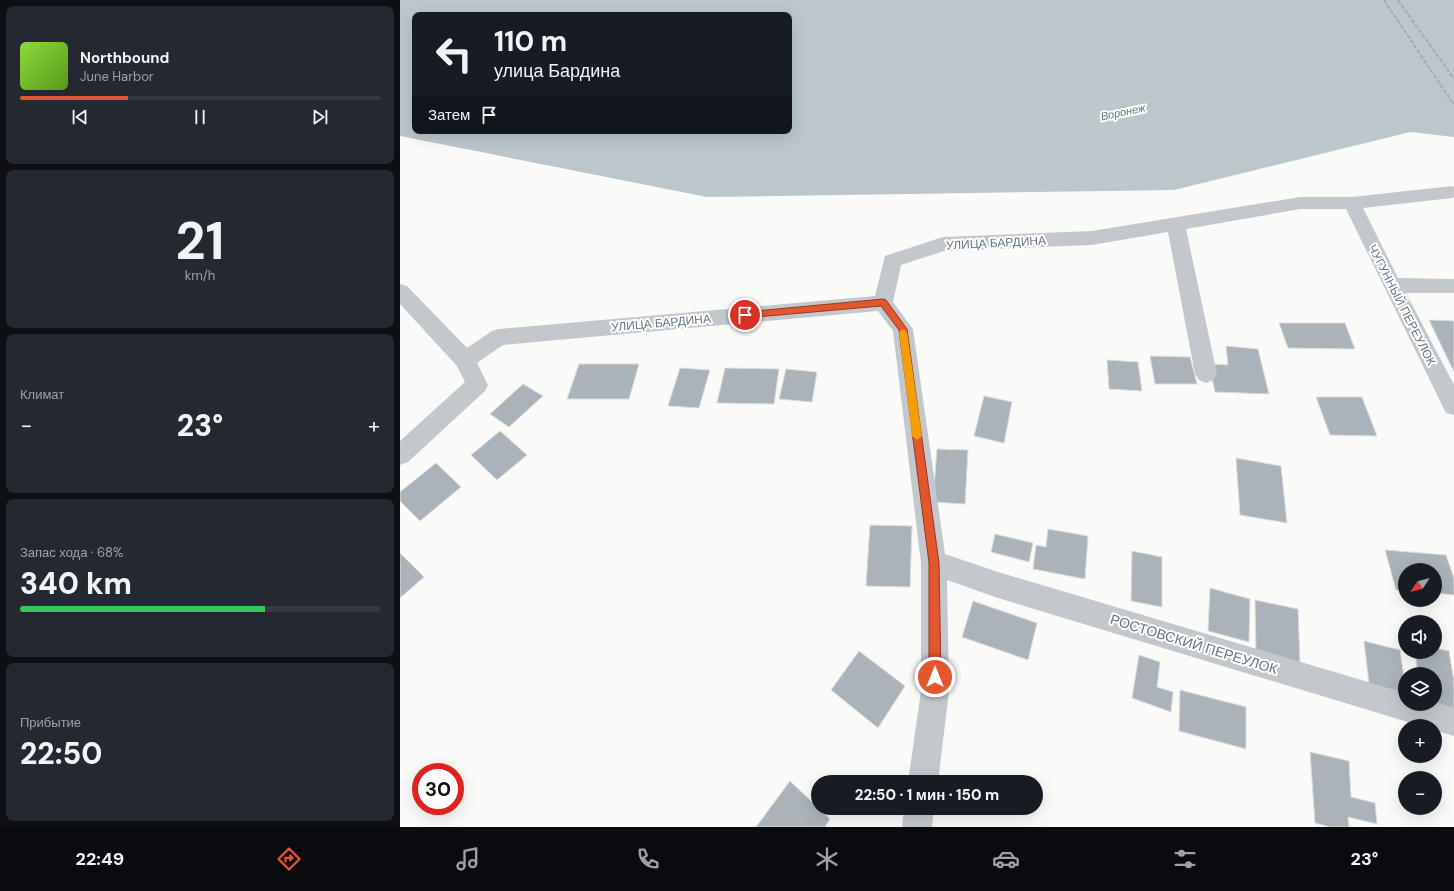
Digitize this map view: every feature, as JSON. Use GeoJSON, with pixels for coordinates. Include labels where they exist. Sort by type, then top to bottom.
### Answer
{"type":"FeatureCollection","features":[{"type":"Feature","properties":{"kind":"street","name":"УЛИЦА БАРДИНА"},"geometry":{"type":"LineString","coordinates":[[465,360],[499,337],[883,302],[892,261],[943,244],[1092,238],[1300,203],[1352,203],[1452,192]]}},
{"type":"Feature","properties":{"kind":"street","name":"ЧУГУННЫЙ ПЕРЕУЛОК"},"geometry":{"type":"LineString","coordinates":[[1352,203],[1392,286],[1454,406]]}},
{"type":"Feature","properties":{"kind":"street"},"geometry":{"type":"LineString","coordinates":[[1176,224],[1206,374]]}},
{"type":"Feature","properties":{"kind":"street"},"geometry":{"type":"LineString","coordinates":[[1392,286],[1454,286]]}},
{"type":"Feature","properties":{"kind":"street"},"geometry":{"type":"LineString","coordinates":[[400,291],[465,360],[477,385],[400,455]]}},
{"type":"Feature","properties":{"kind":"street"},"geometry":{"type":"LineString","coordinates":[[883,302],[903,329],[934,563],[935,691],[924,775]]}},
{"type":"Feature","properties":{"kind":"street","name":"РОСТОВСКИЙ ПЕРЕУЛОК"},"geometry":{"type":"LineString","coordinates":[[934,563],[998,586],[1454,722]]}},
{"type":"Feature","properties":{"kind":"street"},"geometry":{"type":"LineString","coordinates":[[917,827],[918,815]]}},
{"type":"Feature","properties":{"kind":"water","name":"Воронеж"},"geometry":{"type":"Polygon","coordinates":[[[400,0],[1454,0],[1454,137],[1410,132],[1174,190],[707,197],[400,136],[400,0]]]}},
{"type":"Feature","properties":{"kind":"building"},"geometry":{"type":"Polygon","coordinates":[[[1429,320],[1454,321],[1454,372],[1429,320]]]}},
{"type":"Feature","properties":{"kind":"building"},"geometry":{"type":"Polygon","coordinates":[[[1279,323],[1345,323],[1355,349],[1288,348],[1279,323]]]}},
{"type":"Feature","properties":{"kind":"building"},"geometry":{"type":"Polygon","coordinates":[[[1226,346],[1258,349],[1269,394],[1215,392],[1209,364],[1228,365],[1226,346]]]}},
{"type":"Feature","properties":{"kind":"building"},"geometry":{"type":"Polygon","coordinates":[[[1150,356],[1190,357],[1197,384],[1155,384],[1150,356]]]}},
{"type":"Feature","properties":{"kind":"building"},"geometry":{"type":"Polygon","coordinates":[[[1107,360],[1138,362],[1142,391],[1109,389],[1107,360]]]}},
{"type":"Feature","properties":{"kind":"building"},"geometry":{"type":"Polygon","coordinates":[[[579,364],[639,364],[629,399],[567,399],[579,364]]]}},
{"type":"Feature","properties":{"kind":"building"},"geometry":{"type":"Polygon","coordinates":[[[680,368],[710,370],[699,408],[668,406],[680,368]]]}},
{"type":"Feature","properties":{"kind":"building"},"geometry":{"type":"Polygon","coordinates":[[[725,368],[779,369],[774,404],[717,403],[725,368]]]}},
{"type":"Feature","properties":{"kind":"building"},"geometry":{"type":"Polygon","coordinates":[[[786,369],[817,372],[812,402],[779,399],[786,369]]]}},
{"type":"Feature","properties":{"kind":"building"},"geometry":{"type":"Polygon","coordinates":[[[523,384],[543,396],[509,427],[490,414],[523,384]]]}},
{"type":"Feature","properties":{"kind":"building"},"geometry":{"type":"Polygon","coordinates":[[[984,396],[1012,402],[1004,443],[974,436],[984,396]]]}},
{"type":"Feature","properties":{"kind":"building"},"geometry":{"type":"Polygon","coordinates":[[[1316,397],[1362,397],[1377,436],[1330,435],[1316,397]]]}},
{"type":"Feature","properties":{"kind":"building"},"geometry":{"type":"Polygon","coordinates":[[[500,431],[527,455],[497,480],[471,455],[500,431]]]}},
{"type":"Feature","properties":{"kind":"building"},"geometry":{"type":"Polygon","coordinates":[[[937,449],[968,450],[965,504],[933,502],[937,449]]]}},
{"type":"Feature","properties":{"kind":"building"},"geometry":{"type":"Polygon","coordinates":[[[1236,458],[1281,466],[1287,523],[1240,515],[1236,458]]]}},
{"type":"Feature","properties":{"kind":"building"},"geometry":{"type":"Polygon","coordinates":[[[436,463],[461,487],[420,521],[400,501],[400,492],[436,463]]]}},
{"type":"Feature","properties":{"kind":"building"},"geometry":{"type":"Polygon","coordinates":[[[870,525],[912,526],[910,587],[866,586],[870,525]]]}},
{"type":"Feature","properties":{"kind":"building"},"geometry":{"type":"Polygon","coordinates":[[[1048,529],[1088,536],[1085,579],[1033,569],[1036,545],[1046,547],[1048,529]]]}},
{"type":"Feature","properties":{"kind":"building"},"geometry":{"type":"Polygon","coordinates":[[[995,534],[1033,543],[1029,562],[991,552],[995,534]]]}},
{"type":"Feature","properties":{"kind":"building"},"geometry":{"type":"Polygon","coordinates":[[[1385,550],[1446,555],[1454,578],[1454,595],[1442,594],[1442,563],[1398,563],[1398,590],[1396,590],[1385,550]]]}},
{"type":"Feature","properties":{"kind":"building"},"geometry":{"type":"Polygon","coordinates":[[[1132,551],[1162,557],[1162,607],[1131,601],[1132,551]]]}},
{"type":"Feature","properties":{"kind":"building"},"geometry":{"type":"Polygon","coordinates":[[[400,553],[424,577],[400,598],[400,553]]]}},
{"type":"Feature","properties":{"kind":"building"},"geometry":{"type":"Polygon","coordinates":[[[1210,588],[1250,599],[1249,642],[1208,631],[1210,588]]]}},
{"type":"Feature","properties":{"kind":"building"},"geometry":{"type":"Polygon","coordinates":[[[1255,600],[1298,609],[1300,664],[1256,653],[1255,600]]]}},
{"type":"Feature","properties":{"kind":"building"},"geometry":{"type":"Polygon","coordinates":[[[973,601],[1037,623],[1028,660],[962,637],[973,601]]]}},
{"type":"Feature","properties":{"kind":"building"},"geometry":{"type":"Polygon","coordinates":[[[1364,641],[1398,650],[1398,659],[1401,659],[1402,667],[1398,667],[1398,699],[1370,692],[1364,641]]]}},
{"type":"Feature","properties":{"kind":"building"},"geometry":{"type":"Polygon","coordinates":[[[1442,650],[1449,651],[1454,682],[1454,711],[1442,708],[1442,667],[1417,667],[1416,659],[1442,659],[1442,650]]]}},
{"type":"Feature","properties":{"kind":"building"},"geometry":{"type":"Polygon","coordinates":[[[859,651],[905,686],[878,728],[831,690],[859,651]]]}},
{"type":"Feature","properties":{"kind":"building"},"geometry":{"type":"Polygon","coordinates":[[[1139,655],[1160,662],[1157,687],[1173,692],[1171,712],[1132,698],[1139,655]]]}},
{"type":"Feature","properties":{"kind":"building"},"geometry":{"type":"Polygon","coordinates":[[[1180,690],[1246,707],[1246,749],[1179,731],[1180,690]]]}},
{"type":"Feature","properties":{"kind":"building"},"geometry":{"type":"Polygon","coordinates":[[[1310,752],[1349,761],[1351,797],[1375,803],[1377,824],[1348,817],[1349,827],[1330,827],[1315,823],[1310,752]]]}},
{"type":"Feature","properties":{"kind":"building"},"geometry":{"type":"Polygon","coordinates":[[[790,781],[811,801],[811,815],[826,815],[830,819],[825,827],[756,827],[790,781]]]}},
{"type":"Feature","properties":{"kind":"railway"},"geometry":{"type":"LineString","coordinates":[[1384,0],[1454,105]]}},
{"type":"Feature","properties":{"kind":"railway"},"geometry":{"type":"LineString","coordinates":[[1398,0],[1454,79]]}},
{"type":"Feature","properties":{"kind":"slow traffic"},"geometry":{"type":"LineString","coordinates":[[903,332],[917,436]]}},
{"type":"Feature","properties":{"kind":"route"},"geometry":{"type":"LineString","coordinates":[[745,315],[883,302],[903,329],[934,563],[935,677]]}}]}
